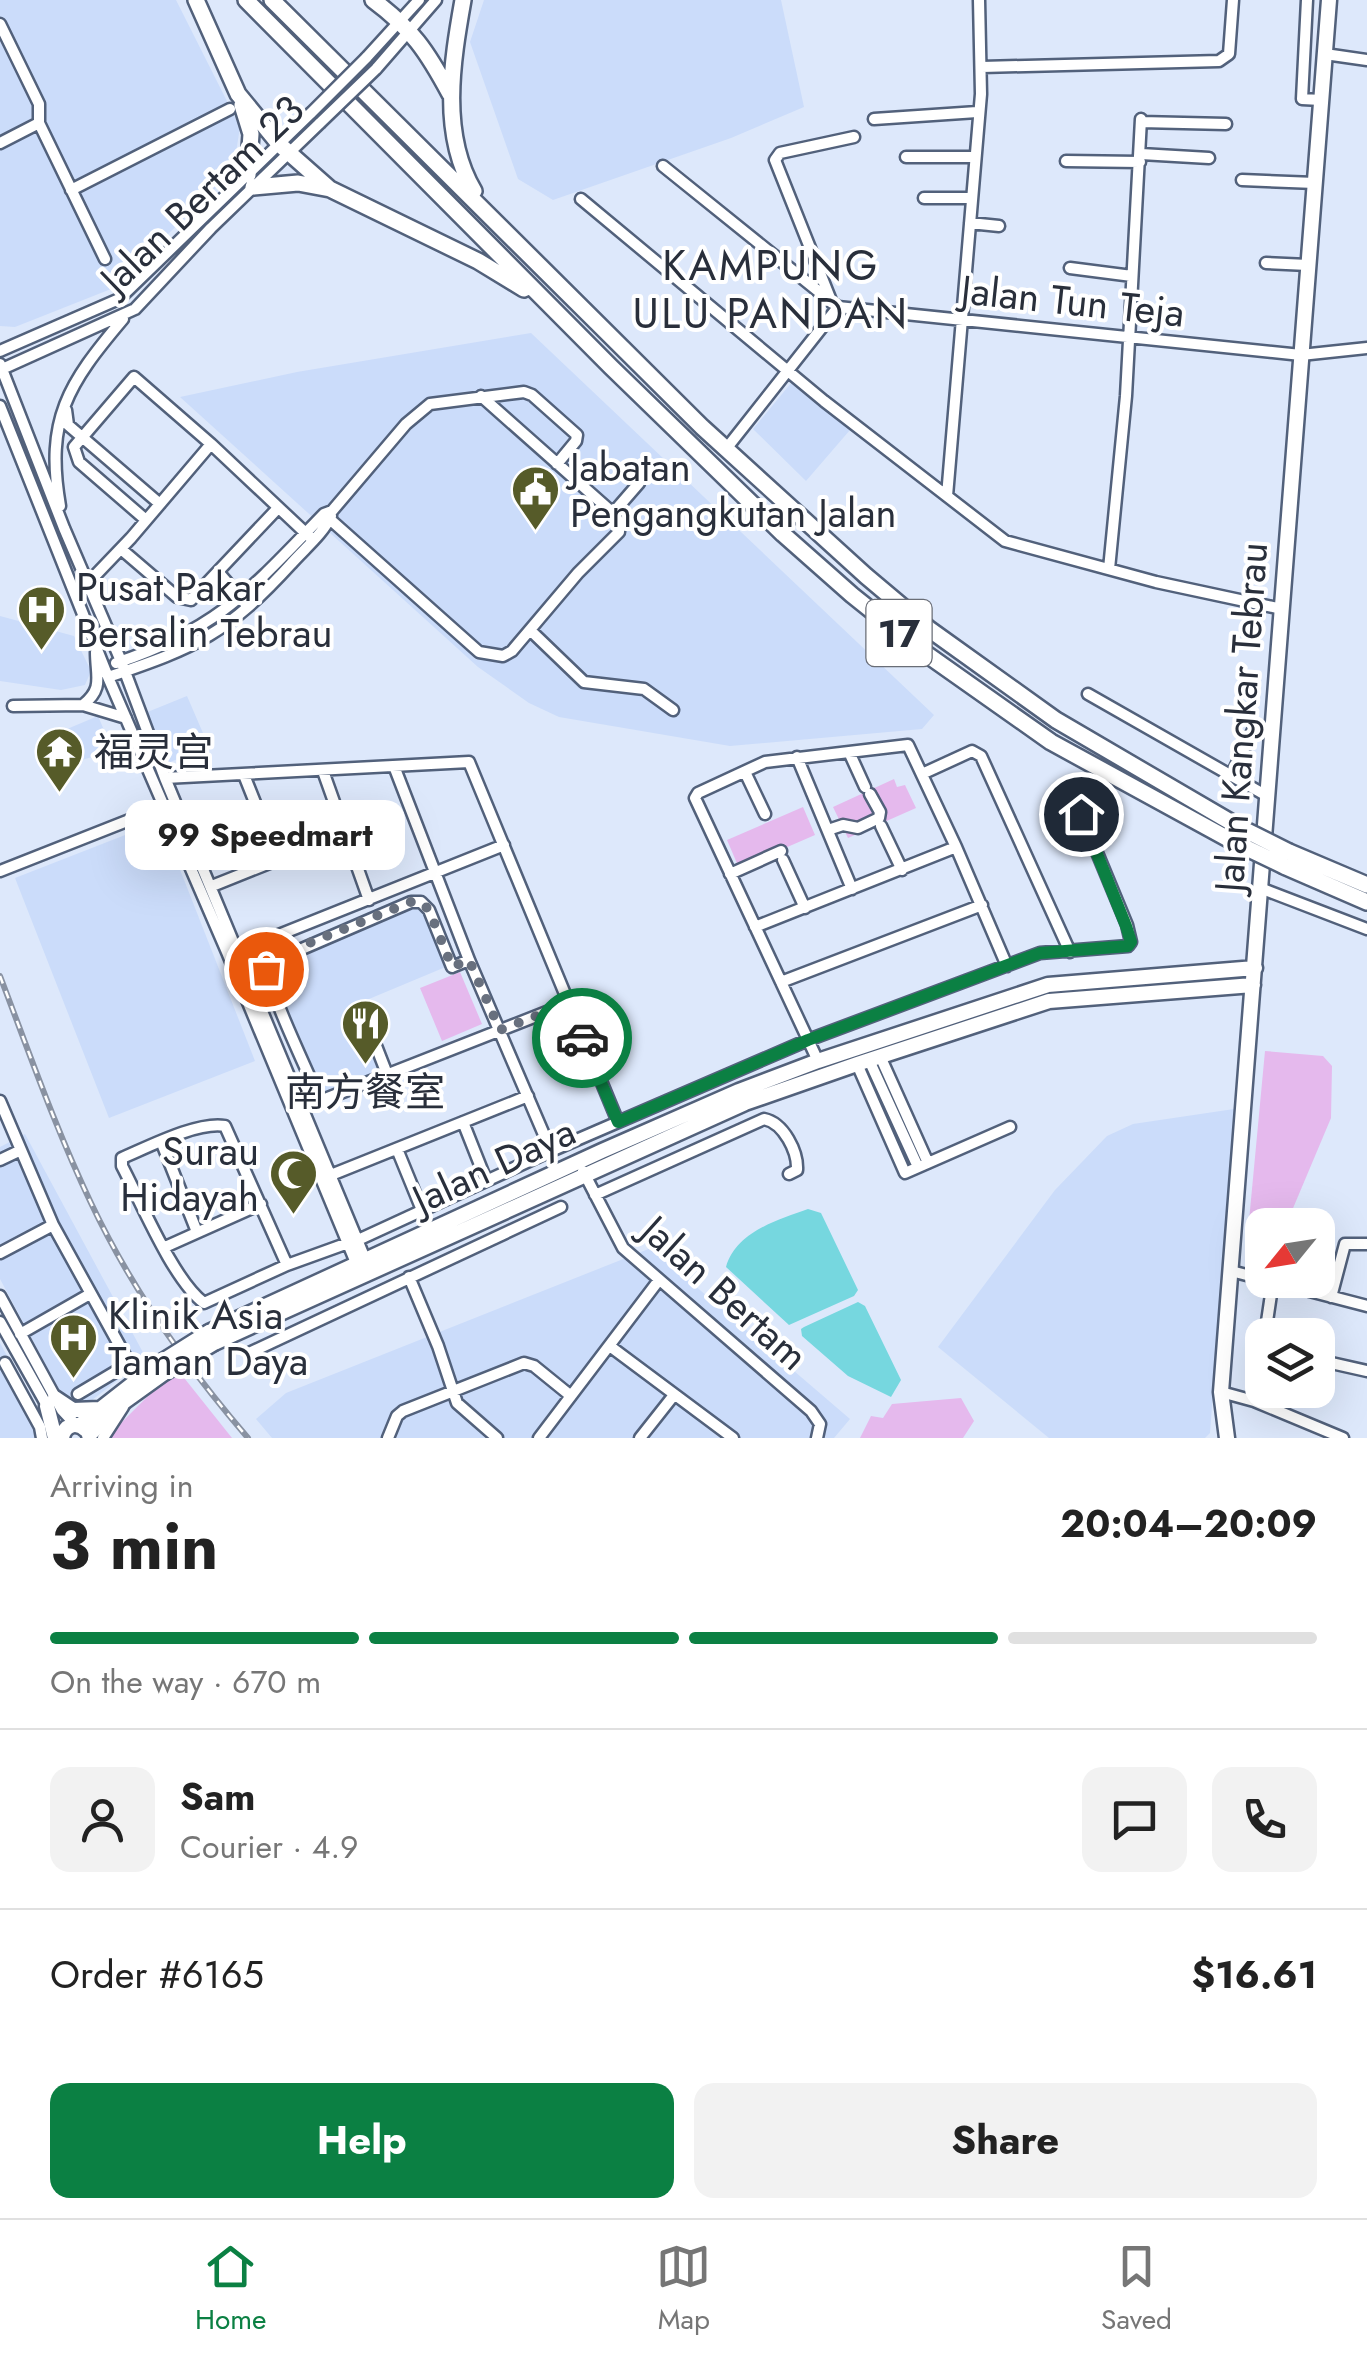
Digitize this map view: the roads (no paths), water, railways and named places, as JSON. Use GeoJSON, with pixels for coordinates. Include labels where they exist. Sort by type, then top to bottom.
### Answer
{"type":"FeatureCollection","features":[{"type":"Feature","properties":{"kind":"highway"},"geometry":{"type":"LineString","coordinates":[[196,0],[234,102],[251,134],[250,181],[330,190],[478,261],[545,303]]}},
{"type":"Feature","properties":{"kind":"highway","name":"17"},"geometry":{"type":"LineString","coordinates":[[246,0],[545,303],[782,534],[922,651],[1051,742],[1367,902]]}},
{"type":"Feature","properties":{"kind":"highway","name":"17"},"geometry":{"type":"LineString","coordinates":[[272,0],[726,449],[866,576],[975,663],[1056,720],[1236,834]]}},
{"type":"Feature","properties":{"kind":"highway"},"geometry":{"type":"LineString","coordinates":[[373,0],[406,25],[426,48],[451,98]]}},
{"type":"Feature","properties":{"kind":"highway"},"geometry":{"type":"LineString","coordinates":[[463,0],[451,98],[456,147],[465,176],[486,211]]}},
{"type":"Feature","properties":{"kind":"highway"},"geometry":{"type":"LineString","coordinates":[[234,102],[330,190]]}},
{"type":"Feature","properties":{"kind":"highway","name":"17"},"geometry":{"type":"LineString","coordinates":[[1287,859],[1367,885]]}},
{"type":"Feature","properties":{"kind":"main road","name":"Jalan Kangkar Tebrau"},"geometry":{"type":"LineString","coordinates":[[1228,1438],[1222,1392],[1329,0]]}},
{"type":"Feature","properties":{"kind":"main road"},"geometry":{"type":"LineString","coordinates":[[1230,969],[1248,954],[1257,932]]}},
{"type":"Feature","properties":{"kind":"main road","name":"Jalan Daya"},"geometry":{"type":"LineString","coordinates":[[77,1433],[102,1408],[212,1337],[582,1168],[739,1091],[1048,985],[1254,968]]}},
{"type":"Feature","properties":{"kind":"main road"},"geometry":{"type":"LineString","coordinates":[[1086,997],[1133,986],[1128,982],[1096,981]]}},
{"type":"Feature","properties":{"kind":"main road","name":"Jalan Daya"},"geometry":{"type":"LineString","coordinates":[[582,1168],[746,1103],[1024,1007],[1086,997],[1254,985]]}},
{"type":"Feature","properties":{"kind":"main road"},"geometry":{"type":"LineString","coordinates":[[1229,986],[1246,998],[1252,1013]]}},
{"type":"Feature","properties":{"kind":"main road","name":"Jalan Daya"},"geometry":{"type":"LineString","coordinates":[[77,1433],[125,1401],[161,1369]]}},
{"type":"Feature","properties":{"kind":"main road"},"geometry":{"type":"LineString","coordinates":[[51,1402],[73,1410],[102,1408]]}},
{"type":"Feature","properties":{"kind":"main road"},"geometry":{"type":"LineString","coordinates":[[51,1402],[77,1433]]}},
{"type":"Feature","properties":{"kind":"street"},"geometry":{"type":"LineString","coordinates":[[406,25],[420,0]]}},
{"type":"Feature","properties":{"kind":"street"},"geometry":{"type":"LineString","coordinates":[[406,25],[436,0]]}},
{"type":"Feature","properties":{"kind":"street"},"geometry":{"type":"LineString","coordinates":[[948,496],[982,68],[978,0]]}},
{"type":"Feature","properties":{"kind":"street"},"geometry":{"type":"LineString","coordinates":[[982,68],[1224,59],[1229,54],[1233,0]]}},
{"type":"Feature","properties":{"kind":"street"},"geometry":{"type":"LineString","coordinates":[[1308,0],[1302,99],[1321,100]]}},
{"type":"Feature","properties":{"kind":"street"},"geometry":{"type":"LineString","coordinates":[[0,24],[39,104],[38,124],[105,259]]}},
{"type":"Feature","properties":{"kind":"street","name":"Jalan Bertam 23"},"geometry":{"type":"LineString","coordinates":[[233,952],[212,886],[1,368],[127,314],[311,113],[406,25]]}},
{"type":"Feature","properties":{"kind":"street","name":"Jalan Bertam 23"},"geometry":{"type":"LineString","coordinates":[[283,148],[320,123],[376,69],[406,25]]}},
{"type":"Feature","properties":{"kind":"street"},"geometry":{"type":"LineString","coordinates":[[1324,54],[1367,60]]}},
{"type":"Feature","properties":{"kind":"street"},"geometry":{"type":"LineString","coordinates":[[71,190],[234,102]]}},
{"type":"Feature","properties":{"kind":"street"},"geometry":{"type":"LineString","coordinates":[[874,119],[977,112]]}},
{"type":"Feature","properties":{"kind":"street"},"geometry":{"type":"LineString","coordinates":[[1109,569],[1130,337],[1141,120],[1226,124]]}},
{"type":"Feature","properties":{"kind":"street"},"geometry":{"type":"LineString","coordinates":[[0,143],[38,124]]}},
{"type":"Feature","properties":{"kind":"street"},"geometry":{"type":"LineString","coordinates":[[835,306],[775,160],[780,152],[854,137]]}},
{"type":"Feature","properties":{"kind":"street"},"geometry":{"type":"LineString","coordinates":[[906,157],[974,158]]}},
{"type":"Feature","properties":{"kind":"street"},"geometry":{"type":"LineString","coordinates":[[1066,161],[1209,158]]}},
{"type":"Feature","properties":{"kind":"street"},"geometry":{"type":"LineString","coordinates":[[663,166],[835,306]]}},
{"type":"Feature","properties":{"kind":"street"},"geometry":{"type":"LineString","coordinates":[[1242,180],[1314,183]]}},
{"type":"Feature","properties":{"kind":"street","name":"Jalan Bertam 23"},"geometry":{"type":"LineString","coordinates":[[0,351],[119,299],[250,181]]}},
{"type":"Feature","properties":{"kind":"street"},"geometry":{"type":"LineString","coordinates":[[924,198],[971,198]]}},
{"type":"Feature","properties":{"kind":"street"},"geometry":{"type":"LineString","coordinates":[[581,199],[787,371],[1005,542],[1282,609]]}},
{"type":"Feature","properties":{"kind":"street"},"geometry":{"type":"LineString","coordinates":[[970,223],[1000,226]]}},
{"type":"Feature","properties":{"kind":"street"},"geometry":{"type":"LineString","coordinates":[[1266,263],[1308,265]]}},
{"type":"Feature","properties":{"kind":"street"},"geometry":{"type":"LineString","coordinates":[[1070,268],[1132,276]]}},
{"type":"Feature","properties":{"kind":"street"},"geometry":{"type":"LineString","coordinates":[[726,449],[835,306]]}},
{"type":"Feature","properties":{"kind":"street","name":"Jalan Tun Teja"},"geometry":{"type":"LineString","coordinates":[[835,306],[1301,355],[1367,348]]}},
{"type":"Feature","properties":{"kind":"street"},"geometry":{"type":"LineString","coordinates":[[64,528],[53,467],[54,448],[68,399],[90,356],[127,314]]}},
{"type":"Feature","properties":{"kind":"street"},"geometry":{"type":"LineString","coordinates":[[0,338],[28,339]]}},
{"type":"Feature","properties":{"kind":"street"},"geometry":{"type":"LineString","coordinates":[[10,389],[20,365],[34,355]]}},
{"type":"Feature","properties":{"kind":"street"},"geometry":{"type":"LineString","coordinates":[[146,520],[79,462],[74,447],[134,377],[309,537]]}},
{"type":"Feature","properties":{"kind":"street"},"geometry":{"type":"LineString","coordinates":[[106,672],[174,656],[203,642],[309,537],[406,424],[430,404],[532,394],[577,435],[557,464]]}},
{"type":"Feature","properties":{"kind":"street"},"geometry":{"type":"LineString","coordinates":[[329,515],[479,652],[503,656],[512,651],[619,532],[620,522],[481,396]]}},
{"type":"Feature","properties":{"kind":"street"},"geometry":{"type":"LineString","coordinates":[[68,399],[66,421],[160,504]]}},
{"type":"Feature","properties":{"kind":"street","name":"Jalan Bertam 23"},"geometry":{"type":"LineString","coordinates":[[0,406],[106,672],[233,952],[364,1268]]}},
{"type":"Feature","properties":{"kind":"street"},"geometry":{"type":"LineString","coordinates":[[87,584],[211,444]]}},
{"type":"Feature","properties":{"kind":"street"},"geometry":{"type":"LineString","coordinates":[[613,513],[639,483]]}},
{"type":"Feature","properties":{"kind":"street"},"geometry":{"type":"LineString","coordinates":[[121,549],[184,600],[191,600],[278,508]]}},
{"type":"Feature","properties":{"kind":"street"},"geometry":{"type":"LineString","coordinates":[[219,573],[245,603]]}},
{"type":"Feature","properties":{"kind":"street"},"geometry":{"type":"LineString","coordinates":[[530,630],[584,682],[644,689],[673,710]]}},
{"type":"Feature","properties":{"kind":"street"},"geometry":{"type":"LineString","coordinates":[[83,704],[98,688],[96,648]]}},
{"type":"Feature","properties":{"kind":"street"},"geometry":{"type":"LineString","coordinates":[[1088,694],[1267,796]]}},
{"type":"Feature","properties":{"kind":"street"},"geometry":{"type":"LineString","coordinates":[[13,706],[83,704],[127,719]]}},
{"type":"Feature","properties":{"kind":"street"},"geometry":{"type":"LineString","coordinates":[[1231,776],[1254,728]]}},
{"type":"Feature","properties":{"kind":"street"},"geometry":{"type":"LineString","coordinates":[[818,1061],[695,795],[765,762],[908,746],[1006,966]]}},
{"type":"Feature","properties":{"kind":"street"},"geometry":{"type":"LineString","coordinates":[[922,774],[972,751],[981,756],[1070,952]]}},
{"type":"Feature","properties":{"kind":"street"},"geometry":{"type":"LineString","coordinates":[[828,830],[843,825],[858,828],[879,818],[880,812],[850,752]]}},
{"type":"Feature","properties":{"kind":"street"},"geometry":{"type":"LineString","coordinates":[[798,757],[852,889]]}},
{"type":"Feature","properties":{"kind":"street"},"geometry":{"type":"LineString","coordinates":[[165,778],[469,762],[618,1122]]}},
{"type":"Feature","properties":{"kind":"street"},"geometry":{"type":"LineString","coordinates":[[394,766],[469,960],[551,1150]]}},
{"type":"Feature","properties":{"kind":"street"},"geometry":{"type":"LineString","coordinates":[[322,771],[369,900]]}},
{"type":"Feature","properties":{"kind":"street"},"geometry":{"type":"LineString","coordinates":[[745,772],[766,814]]}},
{"type":"Feature","properties":{"kind":"street"},"geometry":{"type":"LineString","coordinates":[[244,775],[278,860]]}},
{"type":"Feature","properties":{"kind":"street"},"geometry":{"type":"LineString","coordinates":[[0,870],[165,806]]}},
{"type":"Feature","properties":{"kind":"street"},"geometry":{"type":"LineString","coordinates":[[287,1265],[228,1128],[214,1124],[122,1158],[122,1166],[165,1247],[194,1294],[204,1303],[287,1265],[353,1242],[551,1150],[808,1040],[1040,953],[1128,946],[1131,942],[1126,926],[1081,814]]}},
{"type":"Feature","properties":{"kind":"street"},"geometry":{"type":"LineString","coordinates":[[881,826],[902,870]]}},
{"type":"Feature","properties":{"kind":"street"},"geometry":{"type":"LineString","coordinates":[[212,886],[345,833]]}},
{"type":"Feature","properties":{"kind":"street"},"geometry":{"type":"LineString","coordinates":[[233,952],[504,846]]}},
{"type":"Feature","properties":{"kind":"street"},"geometry":{"type":"LineString","coordinates":[[755,927],[956,847]]}},
{"type":"Feature","properties":{"kind":"street"},"geometry":{"type":"LineString","coordinates":[[730,874],[782,856],[805,908]]}},
{"type":"Feature","properties":{"kind":"street"},"geometry":{"type":"LineString","coordinates":[[1260,888],[1367,929]]}},
{"type":"Feature","properties":{"kind":"street"},"geometry":{"type":"LineString","coordinates":[[320,1100],[277,1000],[267,964],[282,954],[411,902],[421,902],[429,910],[452,967],[469,960]]}},
{"type":"Feature","properties":{"kind":"street"},"geometry":{"type":"LineString","coordinates":[[781,982],[982,905]]}},
{"type":"Feature","properties":{"kind":"street"},"geometry":{"type":"LineString","coordinates":[[276,938],[282,954]]}},
{"type":"Feature","properties":{"kind":"street"},"geometry":{"type":"LineString","coordinates":[[299,1108],[317,1106],[320,1100],[567,1004]]}},
{"type":"Feature","properties":{"kind":"street"},"geometry":{"type":"LineString","coordinates":[[362,1010],[387,1074]]}},
{"type":"Feature","properties":{"kind":"street"},"geometry":{"type":"LineString","coordinates":[[869,1060],[923,1165]]}},
{"type":"Feature","properties":{"kind":"street"},"geometry":{"type":"LineString","coordinates":[[869,1060],[906,1173],[1010,1127]]}},
{"type":"Feature","properties":{"kind":"street"},"geometry":{"type":"LineString","coordinates":[[331,1174],[528,1096]]}},
{"type":"Feature","properties":{"kind":"street"},"geometry":{"type":"LineString","coordinates":[[0,1101],[53,1225],[127,1362],[78,1394]]}},
{"type":"Feature","properties":{"kind":"street","name":"Jalan Bertam 23"},"geometry":{"type":"LineString","coordinates":[[299,1108],[331,1174],[353,1242]]}},
{"type":"Feature","properties":{"kind":"street"},"geometry":{"type":"LineString","coordinates":[[595,1195],[764,1119],[781,1127],[798,1162],[797,1170],[789,1174]]}},
{"type":"Feature","properties":{"kind":"street"},"geometry":{"type":"LineString","coordinates":[[462,1122],[486,1180]]}},
{"type":"Feature","properties":{"kind":"street"},"geometry":{"type":"LineString","coordinates":[[160,1141],[198,1232]]}},
{"type":"Feature","properties":{"kind":"street"},"geometry":{"type":"LineString","coordinates":[[397,1148],[422,1210]]}},
{"type":"Feature","properties":{"kind":"street"},"geometry":{"type":"LineString","coordinates":[[0,1160],[19,1151]]}},
{"type":"Feature","properties":{"kind":"street","name":"Jalan Bertam"},"geometry":{"type":"LineString","coordinates":[[582,1168],[621,1245],[811,1411],[820,1424],[817,1438]]}},
{"type":"Feature","properties":{"kind":"street"},"geometry":{"type":"LineString","coordinates":[[165,1247],[261,1204]]}},
{"type":"Feature","properties":{"kind":"street"},"geometry":{"type":"LineString","coordinates":[[249,1353],[561,1207]]}},
{"type":"Feature","properties":{"kind":"street"},"geometry":{"type":"LineString","coordinates":[[0,1252],[53,1225]]}},
{"type":"Feature","properties":{"kind":"street"},"geometry":{"type":"LineString","coordinates":[[1335,1282],[1345,1244],[1367,1244]]}},
{"type":"Feature","properties":{"kind":"street"},"geometry":{"type":"LineString","coordinates":[[1231,1271],[1245,1274]]}},
{"type":"Feature","properties":{"kind":"street"},"geometry":{"type":"LineString","coordinates":[[408,1278],[462,1410],[497,1438]]}},
{"type":"Feature","properties":{"kind":"street"},"geometry":{"type":"LineString","coordinates":[[539,1438],[660,1280]]}},
{"type":"Feature","properties":{"kind":"street"},"geometry":{"type":"LineString","coordinates":[[20,1334],[90,1294]]}},
{"type":"Feature","properties":{"kind":"street"},"geometry":{"type":"LineString","coordinates":[[0,1296],[51,1402]]}},
{"type":"Feature","properties":{"kind":"street"},"geometry":{"type":"LineString","coordinates":[[1335,1298],[1367,1306]]}},
{"type":"Feature","properties":{"kind":"street"},"geometry":{"type":"LineString","coordinates":[[0,1322],[18,1356],[77,1433]]}},
{"type":"Feature","properties":{"kind":"street"},"geometry":{"type":"LineString","coordinates":[[610,1347],[733,1438]]}},
{"type":"Feature","properties":{"kind":"street"},"geometry":{"type":"LineString","coordinates":[[18,1356],[3,1364],[40,1427],[42,1438]]}},
{"type":"Feature","properties":{"kind":"street"},"geometry":{"type":"LineString","coordinates":[[388,1438],[403,1411],[524,1363],[534,1366],[571,1396]]}},
{"type":"Feature","properties":{"kind":"street"},"geometry":{"type":"LineString","coordinates":[[1335,1364],[1367,1371]]}},
{"type":"Feature","properties":{"kind":"street"},"geometry":{"type":"LineString","coordinates":[[1222,1392],[1245,1398]]}},
{"type":"Feature","properties":{"kind":"street"},"geometry":{"type":"LineString","coordinates":[[640,1438],[674,1395]]}},
{"type":"Feature","properties":{"kind":"street"},"geometry":{"type":"LineString","coordinates":[[1271,1408],[1343,1438]]}},
{"type":"Feature","properties":{"kind":"water"},"geometry":{"type":"Polygon","coordinates":[[[808,1209],[821,1213],[858,1290],[854,1296],[789,1325],[726,1267],[748,1236],[808,1209]]]}},
{"type":"Feature","properties":{"kind":"water"},"geometry":{"type":"Polygon","coordinates":[[[858,1302],[865,1306],[901,1380],[891,1397],[848,1376],[802,1336],[804,1327],[858,1302]]]}},
{"type":"Feature","properties":{"kind":"railway"},"geometry":{"type":"LineString","coordinates":[[0,976],[66,1147],[107,1235],[162,1326],[248,1438]]}},
{"type":"Feature","properties":{"kind":"place","name":"Jabatan Pengangkutan Jalan"},"geometry":{"type":"Point","coordinates":[535,532]}},
{"type":"Feature","properties":{"kind":"place","name":"Pusat Pakar Bersalin Tebrau"},"geometry":{"type":"Point","coordinates":[41,652]}},
{"type":"Feature","properties":{"kind":"place","name":"福灵宫"},"geometry":{"type":"Point","coordinates":[59,794]}},
{"type":"Feature","properties":{"kind":"place","name":"99 Speedmart"},"geometry":{"type":"Point","coordinates":[266,969]}},
{"type":"Feature","properties":{"kind":"place","name":"南方餐室"},"geometry":{"type":"Point","coordinates":[365,1066]}},
{"type":"Feature","properties":{"kind":"place","name":"Surau Hidayah"},"geometry":{"type":"Point","coordinates":[294,1216]}},
{"type":"Feature","properties":{"kind":"place","name":"Klinik Asia Taman Daya"},"geometry":{"type":"Point","coordinates":[73,1380]}},
{"type":"Feature","properties":{"kind":"district","name":"KAMPUNG ULU PANDAN"},"geometry":{"type":"Point","coordinates":[771,289]}}]}
